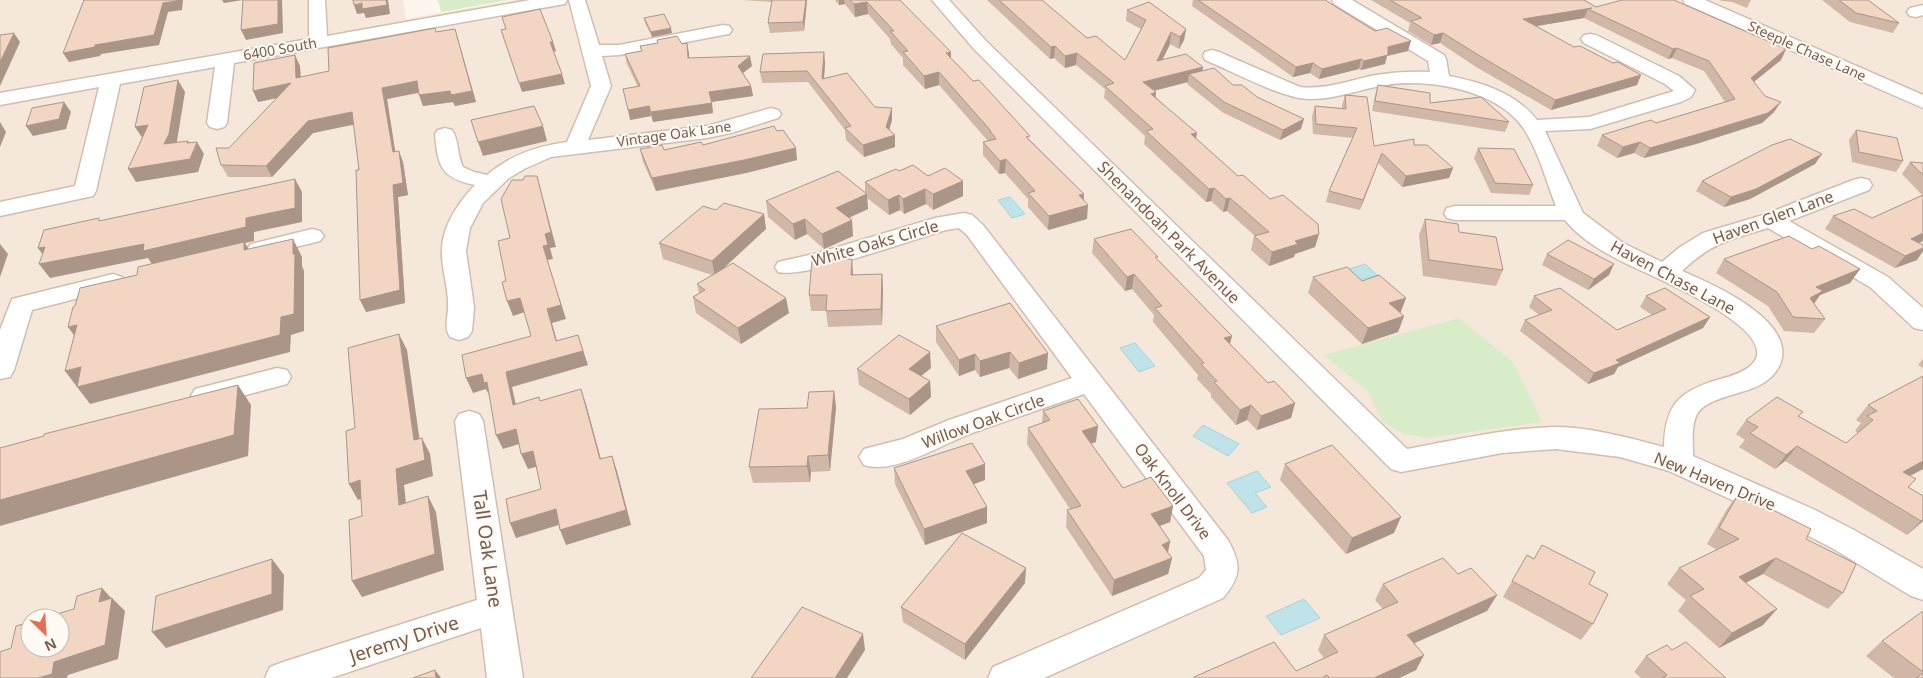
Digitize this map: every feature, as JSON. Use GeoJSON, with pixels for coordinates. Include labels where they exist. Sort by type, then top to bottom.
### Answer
{"type":"FeatureCollection","features":[{"type":"Feature","properties":{"kind":"street"},"geometry":{"type":"LineString","coordinates":[[316,0],[318,43]]}},
{"type":"Feature","properties":{"kind":"street","name":"6400 South"},"geometry":{"type":"LineString","coordinates":[[0,99],[559,0]]}},
{"type":"Feature","properties":{"kind":"street"},"geometry":{"type":"LineString","coordinates":[[576,147],[601,86],[577,0]]}},
{"type":"Feature","properties":{"kind":"street","name":"Shenandoah Park Avenue"},"geometry":{"type":"LineString","coordinates":[[940,0],[987,52],[1402,461]]}},
{"type":"Feature","properties":{"kind":"street"},"geometry":{"type":"LineString","coordinates":[[1340,0],[1437,59],[1440,78]]}},
{"type":"Feature","properties":{"kind":"street","name":"Steeple Chase Lane"},"geometry":{"type":"LineString","coordinates":[[1691,0],[1923,102]]}},
{"type":"Feature","properties":{"kind":"street"},"geometry":{"type":"LineString","coordinates":[[591,51],[619,50],[723,30]]}},
{"type":"Feature","properties":{"kind":"street"},"geometry":{"type":"LineString","coordinates":[[1532,126],[1590,123],[1667,101],[1684,93],[1685,90],[1672,80],[1590,39]]}},
{"type":"Feature","properties":{"kind":"street","name":"Haven Chase Lane"},"geometry":{"type":"LineString","coordinates":[[1212,56],[1296,92],[1308,94],[1321,94],[1376,80],[1440,78],[1499,98],[1525,115],[1532,126],[1571,213],[1595,234],[1618,250],[1708,293],[1740,312],[1765,334],[1770,354],[1767,364],[1756,376],[1710,392],[1690,403],[1684,411],[1678,462]]}},
{"type":"Feature","properties":{"kind":"street"},"geometry":{"type":"LineString","coordinates":[[217,123],[225,59]]}},
{"type":"Feature","properties":{"kind":"street"},"geometry":{"type":"LineString","coordinates":[[0,209],[85,191],[111,79]]}},
{"type":"Feature","properties":{"kind":"street","name":"Vintage Oak Lane"},"geometry":{"type":"LineString","coordinates":[[459,331],[461,304],[454,245],[460,222],[469,207],[491,182],[529,157],[547,151],[707,132],[724,129],[771,114]]}},
{"type":"Feature","properties":{"kind":"street"},"geometry":{"type":"LineString","coordinates":[[446,134],[447,156],[452,169],[458,176],[491,182]]}},
{"type":"Feature","properties":{"kind":"street","name":"Haven Glen Lane"},"geometry":{"type":"LineString","coordinates":[[1665,273],[1688,252],[1711,238],[1771,220],[1861,185]]}},
{"type":"Feature","properties":{"kind":"street"},"geometry":{"type":"LineString","coordinates":[[1454,213],[1571,213]]}},
{"type":"Feature","properties":{"kind":"street","name":"White Oaks Circle"},"geometry":{"type":"LineString","coordinates":[[787,266],[823,259],[943,223],[964,220]]}},
{"type":"Feature","properties":{"kind":"street","name":"Oak Knoll Drive"},"geometry":{"type":"LineString","coordinates":[[964,220],[975,230],[1223,559],[1224,570],[1220,579],[1211,588],[1006,678]]}},
{"type":"Feature","properties":{"kind":"street"},"geometry":{"type":"LineString","coordinates":[[1771,220],[1878,282],[1923,322]]}},
{"type":"Feature","properties":{"kind":"street"},"geometry":{"type":"LineString","coordinates":[[235,254],[312,236]]}},
{"type":"Feature","properties":{"kind":"street"},"geometry":{"type":"LineString","coordinates":[[0,368],[21,305],[138,276]]}},
{"type":"Feature","properties":{"kind":"street"},"geometry":{"type":"LineString","coordinates":[[182,402],[277,377]]}},
{"type":"Feature","properties":{"kind":"street","name":"Willow Oak Circle"},"geometry":{"type":"LineString","coordinates":[[874,457],[909,449],[959,426],[1090,382]]}},
{"type":"Feature","properties":{"kind":"street","name":"Tall Oak Lane"},"geometry":{"type":"LineString","coordinates":[[469,421],[505,678]]}},
{"type":"Feature","properties":{"kind":"street","name":"New Haven Drive"},"geometry":{"type":"LineString","coordinates":[[1402,461],[1502,442],[1556,438],[1620,446],[1678,462],[1802,518],[1843,539],[1923,586]]}},
{"type":"Feature","properties":{"kind":"street","name":"Jeremy Drive"},"geometry":{"type":"LineString","coordinates":[[284,678],[496,608]]}},
{"type":"Feature","properties":{"kind":"shaded area"},"geometry":{"type":"Polygon","coordinates":[[[0,0],[403,0],[406,19],[514,0],[1923,0],[1923,678],[0,678],[0,0]]]}},
{"type":"Feature","properties":{"kind":"green space"},"geometry":{"type":"Polygon","coordinates":[[[438,0],[508,0],[441,12],[438,0]]]}},
{"type":"Feature","properties":{"kind":"green space"},"geometry":{"type":"Polygon","coordinates":[[[1459,318],[1513,362],[1542,422],[1429,438],[1404,434],[1382,421],[1368,391],[1323,355],[1459,318]]]}},
{"type":"Feature","properties":{"kind":"water"},"geometry":{"type":"Polygon","coordinates":[[[1010,197],[1025,214],[1012,218],[998,200],[1010,197]]]}},
{"type":"Feature","properties":{"kind":"water"},"geometry":{"type":"Polygon","coordinates":[[[1365,264],[1377,275],[1345,284],[1333,274],[1365,264]]]}},
{"type":"Feature","properties":{"kind":"water"},"geometry":{"type":"Polygon","coordinates":[[[1135,343],[1155,366],[1139,372],[1120,348],[1135,343]]]}},
{"type":"Feature","properties":{"kind":"water"},"geometry":{"type":"Polygon","coordinates":[[[1203,425],[1239,444],[1228,456],[1193,436],[1203,425]]]}},
{"type":"Feature","properties":{"kind":"water"},"geometry":{"type":"Polygon","coordinates":[[[1257,471],[1271,487],[1255,493],[1267,507],[1252,513],[1227,483],[1257,471]]]}},
{"type":"Feature","properties":{"kind":"water"},"geometry":{"type":"Polygon","coordinates":[[[1304,599],[1320,618],[1281,635],[1266,616],[1304,599]]]}},
{"type":"Feature","properties":{"kind":"building"},"geometry":{"type":"Polygon","coordinates":[[[84,0],[177,1],[163,3],[154,35],[95,45],[95,47],[63,53],[84,0]]]}},
{"type":"Feature","properties":{"kind":"building"},"geometry":{"type":"Polygon","coordinates":[[[243,0],[278,0],[278,24],[241,30],[243,0]]]}},
{"type":"Feature","properties":{"kind":"building"},"geometry":{"type":"Polygon","coordinates":[[[353,0],[386,0],[387,5],[362,9],[362,3],[354,5],[353,0]]]}},
{"type":"Feature","properties":{"kind":"building"},"geometry":{"type":"Polygon","coordinates":[[[772,0],[806,0],[803,22],[768,23],[772,0]]]}},
{"type":"Feature","properties":{"kind":"building"},"geometry":{"type":"Polygon","coordinates":[[[850,0],[900,0],[951,52],[946,53],[973,81],[979,80],[1030,136],[1026,137],[1084,194],[1079,195],[1088,205],[1049,216],[1028,193],[1035,191],[1006,159],[1000,161],[983,142],[996,139],[939,72],[924,76],[903,52],[908,51],[890,31],[894,31],[867,2],[854,4],[850,0]]]}},
{"type":"Feature","properties":{"kind":"building"},"geometry":{"type":"Polygon","coordinates":[[[999,0],[1042,0],[1087,38],[1096,36],[1125,60],[1146,20],[1127,10],[1149,2],[1186,29],[1180,37],[1171,32],[1157,61],[1186,54],[1203,67],[1143,82],[1156,92],[1151,94],[1197,133],[1191,134],[1238,176],[1243,175],[1270,199],[1283,195],[1318,224],[1319,234],[1295,241],[1298,244],[1272,252],[1254,236],[1269,232],[1230,198],[1226,199],[1214,188],[1209,189],[1146,131],[1153,129],[1105,86],[1114,83],[1077,53],[1065,56],[1055,46],[1051,47],[999,0]]]}},
{"type":"Feature","properties":{"kind":"building"},"geometry":{"type":"Polygon","coordinates":[[[1198,0],[1325,0],[1375,31],[1387,28],[1411,41],[1388,47],[1388,55],[1364,61],[1361,59],[1322,69],[1313,63],[1296,67],[1198,0]]]}},
{"type":"Feature","properties":{"kind":"building"},"geometry":{"type":"Polygon","coordinates":[[[1390,0],[1584,0],[1596,7],[1622,0],[1674,0],[1786,49],[1751,78],[1765,96],[1781,102],[1768,113],[1650,148],[1640,142],[1623,147],[1602,135],[1651,120],[1656,123],[1735,99],[1709,61],[1677,48],[1673,49],[1588,9],[1592,8],[1523,19],[1574,47],[1580,46],[1613,63],[1618,62],[1641,75],[1555,100],[1443,33],[1434,35],[1411,21],[1422,18],[1390,0]]]}},
{"type":"Feature","properties":{"kind":"building"},"geometry":{"type":"Polygon","coordinates":[[[1839,0],[1868,0],[1899,23],[1856,13],[1839,0]]]}},
{"type":"Feature","properties":{"kind":"building"},"geometry":{"type":"Polygon","coordinates":[[[540,9],[553,42],[550,42],[562,74],[519,83],[501,30],[506,29],[502,17],[540,9]]]}},
{"type":"Feature","properties":{"kind":"building"},"geometry":{"type":"Polygon","coordinates":[[[664,14],[671,28],[651,32],[644,18],[664,14]]]}},
{"type":"Feature","properties":{"kind":"building"},"geometry":{"type":"Polygon","coordinates":[[[435,28],[436,32],[455,29],[472,91],[451,95],[450,91],[419,95],[417,81],[382,88],[393,152],[399,151],[403,183],[393,185],[400,290],[360,300],[356,170],[359,170],[352,112],[308,121],[266,166],[221,165],[216,148],[229,148],[291,83],[253,91],[254,63],[295,55],[296,78],[329,71],[328,48],[435,28]]]}},
{"type":"Feature","properties":{"kind":"building"},"geometry":{"type":"Polygon","coordinates":[[[14,33],[0,62],[0,35],[14,33]]]}},
{"type":"Feature","properties":{"kind":"building"},"geometry":{"type":"Polygon","coordinates":[[[677,36],[682,44],[687,43],[688,58],[750,56],[738,66],[751,86],[709,92],[712,103],[651,112],[649,106],[628,110],[623,89],[640,86],[625,54],[642,51],[640,46],[658,43],[657,40],[677,36]]]}},
{"type":"Feature","properties":{"kind":"building"},"geometry":{"type":"Polygon","coordinates":[[[824,52],[822,79],[847,73],[875,107],[892,108],[886,127],[895,135],[863,145],[845,128],[851,126],[807,71],[760,72],[763,54],[824,52]]]}},
{"type":"Feature","properties":{"kind":"building"},"geometry":{"type":"Polygon","coordinates":[[[1214,68],[1233,85],[1242,85],[1257,97],[1304,119],[1283,130],[1224,102],[1189,74],[1214,68]]]}},
{"type":"Feature","properties":{"kind":"building"},"geometry":{"type":"Polygon","coordinates":[[[178,80],[169,134],[164,144],[188,141],[187,143],[197,142],[190,159],[128,169],[148,125],[135,127],[144,87],[178,80]]]}},
{"type":"Feature","properties":{"kind":"building"},"geometry":{"type":"Polygon","coordinates":[[[1378,85],[1430,93],[1430,103],[1481,97],[1509,122],[1375,101],[1378,85]]]}},
{"type":"Feature","properties":{"kind":"building"},"geometry":{"type":"Polygon","coordinates":[[[1345,95],[1367,97],[1374,146],[1414,139],[1414,145],[1427,145],[1453,168],[1406,176],[1382,153],[1363,200],[1329,191],[1357,128],[1316,124],[1315,106],[1346,109],[1345,95]]]}},
{"type":"Feature","properties":{"kind":"building"},"geometry":{"type":"Polygon","coordinates":[[[64,102],[59,119],[26,126],[32,108],[64,102]]]}},
{"type":"Feature","properties":{"kind":"building"},"geometry":{"type":"Polygon","coordinates":[[[534,106],[543,126],[478,142],[471,120],[534,106]]]}},
{"type":"Feature","properties":{"kind":"building"},"geometry":{"type":"Polygon","coordinates":[[[774,126],[777,131],[783,130],[796,148],[652,178],[640,149],[662,145],[664,150],[701,142],[703,145],[774,126]]]}},
{"type":"Feature","properties":{"kind":"building"},"geometry":{"type":"Polygon","coordinates":[[[1856,130],[1897,138],[1903,161],[1859,152],[1856,130]]]}},
{"type":"Feature","properties":{"kind":"building"},"geometry":{"type":"Polygon","coordinates":[[[1790,139],[1822,154],[1756,189],[1731,197],[1702,181],[1772,145],[1790,139]]]}},
{"type":"Feature","properties":{"kind":"building"},"geometry":{"type":"Polygon","coordinates":[[[1478,148],[1514,149],[1533,185],[1495,183],[1478,148]]]}},
{"type":"Feature","properties":{"kind":"building"},"geometry":{"type":"Polygon","coordinates":[[[1910,162],[1923,163],[1923,175],[1910,162]]]}},
{"type":"Feature","properties":{"kind":"building"},"geometry":{"type":"Polygon","coordinates":[[[913,165],[928,176],[945,168],[963,181],[933,194],[925,189],[903,199],[899,195],[888,200],[865,182],[896,169],[899,171],[913,165]]]}},
{"type":"Feature","properties":{"kind":"building"},"geometry":{"type":"Polygon","coordinates":[[[838,171],[867,194],[836,208],[852,220],[822,234],[805,219],[793,224],[766,201],[838,171]]]}},
{"type":"Feature","properties":{"kind":"building"},"geometry":{"type":"Polygon","coordinates":[[[525,176],[537,176],[551,232],[545,234],[548,245],[543,246],[561,305],[547,309],[556,341],[578,335],[583,351],[506,372],[513,405],[539,397],[540,401],[581,389],[600,459],[612,456],[626,510],[560,530],[556,509],[510,523],[506,499],[541,489],[533,451],[521,454],[516,429],[496,435],[487,382],[484,383],[482,374],[466,378],[462,355],[531,336],[520,298],[507,301],[502,282],[506,281],[498,241],[510,238],[501,199],[512,180],[523,180],[525,176]]]}},
{"type":"Feature","properties":{"kind":"building"},"geometry":{"type":"Polygon","coordinates":[[[295,179],[295,208],[246,218],[246,227],[143,251],[144,244],[39,264],[45,247],[38,248],[44,230],[99,218],[99,221],[295,179]]]}},
{"type":"Feature","properties":{"kind":"building"},"geometry":{"type":"Polygon","coordinates":[[[1923,195],[1923,233],[1911,239],[1923,245],[1923,248],[1905,256],[1833,216],[1854,209],[1872,218],[1923,195]]]}},
{"type":"Feature","properties":{"kind":"building"},"geometry":{"type":"Polygon","coordinates":[[[724,203],[764,214],[712,261],[659,243],[703,206],[716,210],[724,203]]]}},
{"type":"Feature","properties":{"kind":"building"},"geometry":{"type":"Polygon","coordinates":[[[1425,219],[1458,224],[1459,232],[1496,237],[1503,270],[1429,260],[1425,219]]]}},
{"type":"Feature","properties":{"kind":"building"},"geometry":{"type":"Polygon","coordinates":[[[1131,229],[1158,257],[1155,257],[1232,336],[1224,338],[1268,383],[1274,381],[1295,403],[1261,416],[1251,405],[1240,410],[1214,382],[1217,381],[1201,364],[1204,363],[1155,308],[1162,306],[1134,274],[1127,277],[1094,239],[1131,229]]]}},
{"type":"Feature","properties":{"kind":"building"},"geometry":{"type":"Polygon","coordinates":[[[1789,236],[1812,249],[1819,246],[1860,269],[1816,287],[1823,291],[1810,298],[1825,319],[1793,317],[1777,292],[1724,259],[1789,236]]]}},
{"type":"Feature","properties":{"kind":"building"},"geometry":{"type":"Polygon","coordinates":[[[293,239],[293,254],[295,254],[294,314],[281,317],[280,335],[77,387],[81,367],[65,371],[77,325],[68,327],[80,288],[137,275],[138,267],[244,242],[244,250],[293,239]]]}},
{"type":"Feature","properties":{"kind":"building"},"geometry":{"type":"Polygon","coordinates":[[[1568,240],[1614,264],[1594,279],[1547,254],[1568,240]]]}},
{"type":"Feature","properties":{"kind":"building"},"geometry":{"type":"Polygon","coordinates":[[[852,259],[851,275],[882,274],[881,309],[826,311],[827,295],[809,295],[812,260],[852,259]]]}},
{"type":"Feature","properties":{"kind":"building"},"geometry":{"type":"Polygon","coordinates":[[[733,263],[786,298],[738,328],[693,297],[705,290],[697,284],[733,263]]]}},
{"type":"Feature","properties":{"kind":"building"},"geometry":{"type":"Polygon","coordinates":[[[1347,267],[1362,281],[1379,275],[1406,298],[1389,303],[1404,316],[1368,328],[1313,277],[1347,267]]]}},
{"type":"Feature","properties":{"kind":"building"},"geometry":{"type":"Polygon","coordinates":[[[1560,288],[1617,330],[1666,309],[1646,296],[1665,288],[1710,317],[1616,360],[1620,363],[1594,373],[1525,320],[1552,310],[1534,296],[1560,288]]]}},
{"type":"Feature","properties":{"kind":"building"},"geometry":{"type":"Polygon","coordinates":[[[1010,303],[1048,353],[1019,363],[1010,352],[980,361],[975,354],[959,360],[936,326],[1010,303]]]}},
{"type":"Feature","properties":{"kind":"building"},"geometry":{"type":"Polygon","coordinates":[[[399,334],[414,440],[422,438],[425,460],[396,469],[399,505],[428,496],[435,554],[352,581],[349,520],[362,516],[360,480],[349,484],[346,431],[355,428],[348,348],[399,334]]]}},
{"type":"Feature","properties":{"kind":"building"},"geometry":{"type":"Polygon","coordinates":[[[899,335],[930,352],[909,369],[930,381],[909,399],[857,369],[899,335]]]}},
{"type":"Feature","properties":{"kind":"building"},"geometry":{"type":"Polygon","coordinates":[[[1923,376],[1923,461],[1903,472],[1916,479],[1908,487],[1923,496],[1923,519],[1921,521],[1797,446],[1786,455],[1750,433],[1758,427],[1746,420],[1777,397],[1803,412],[1798,416],[1846,443],[1873,420],[1867,416],[1877,411],[1868,405],[1923,376]]]}},
{"type":"Feature","properties":{"kind":"building"},"geometry":{"type":"Polygon","coordinates":[[[238,385],[234,435],[0,500],[0,448],[44,436],[44,434],[238,385]]]}},
{"type":"Feature","properties":{"kind":"building"},"geometry":{"type":"Polygon","coordinates":[[[834,391],[828,455],[808,456],[807,466],[749,467],[759,409],[807,408],[809,392],[834,391]]]}},
{"type":"Feature","properties":{"kind":"building"},"geometry":{"type":"Polygon","coordinates":[[[1078,399],[1098,426],[1082,431],[1123,488],[1151,477],[1173,506],[1151,514],[1170,541],[1162,545],[1172,558],[1114,580],[1067,510],[1081,506],[1028,428],[1050,420],[1043,411],[1078,399]]]}},
{"type":"Feature","properties":{"kind":"building"},"geometry":{"type":"Polygon","coordinates":[[[972,443],[985,464],[966,471],[987,507],[924,529],[894,468],[972,443]]]}},
{"type":"Feature","properties":{"kind":"building"},"geometry":{"type":"Polygon","coordinates":[[[1332,445],[1401,517],[1352,538],[1285,464],[1332,445]]]}},
{"type":"Feature","properties":{"kind":"building"},"geometry":{"type":"Polygon","coordinates":[[[1739,493],[1811,529],[1806,539],[1856,564],[1843,593],[1776,558],[1739,577],[1777,609],[1732,633],[1690,596],[1704,589],[1679,568],[1739,539],[1719,528],[1739,493]]]}},
{"type":"Feature","properties":{"kind":"building"},"geometry":{"type":"Polygon","coordinates":[[[962,533],[1026,568],[965,644],[901,607],[962,533]]]}},
{"type":"Feature","properties":{"kind":"building"},"geometry":{"type":"Polygon","coordinates":[[[1542,545],[1595,572],[1589,584],[1608,594],[1593,624],[1512,581],[1527,555],[1534,559],[1542,545]]]}},
{"type":"Feature","properties":{"kind":"building"},"geometry":{"type":"Polygon","coordinates":[[[1443,558],[1458,574],[1471,568],[1497,595],[1407,635],[1424,655],[1374,678],[1330,678],[1327,675],[1322,678],[1194,678],[1274,642],[1296,671],[1338,652],[1324,635],[1398,602],[1383,584],[1443,558]]]}},
{"type":"Feature","properties":{"kind":"building"},"geometry":{"type":"Polygon","coordinates":[[[272,559],[272,594],[152,632],[156,596],[272,559]]]}},
{"type":"Feature","properties":{"kind":"building"},"geometry":{"type":"Polygon","coordinates":[[[102,588],[99,602],[112,598],[105,645],[70,657],[70,610],[74,609],[77,596],[102,588]]]}},
{"type":"Feature","properties":{"kind":"building"},"geometry":{"type":"Polygon","coordinates":[[[802,607],[863,634],[835,678],[751,678],[802,607]]]}},
{"type":"Feature","properties":{"kind":"building"},"geometry":{"type":"Polygon","coordinates":[[[1923,611],[1923,672],[1882,641],[1923,611]]]}},
{"type":"Feature","properties":{"kind":"building"},"geometry":{"type":"Polygon","coordinates":[[[20,625],[20,658],[66,658],[54,662],[52,674],[38,678],[0,678],[0,652],[11,648],[16,626],[20,625]]]}},
{"type":"Feature","properties":{"kind":"building"},"geometry":{"type":"Polygon","coordinates":[[[1686,642],[1726,678],[1662,678],[1667,675],[1646,656],[1667,645],[1672,650],[1686,642]]]}},
{"type":"Feature","properties":{"kind":"building"},"geometry":{"type":"Polygon","coordinates":[[[435,670],[436,678],[413,678],[435,670]]]}},
{"type":"Feature","properties":{"kind":"building"},"geometry":{"type":"Polygon","coordinates":[[[1923,673],[1923,678],[1916,678],[1923,673]]]}}]}
